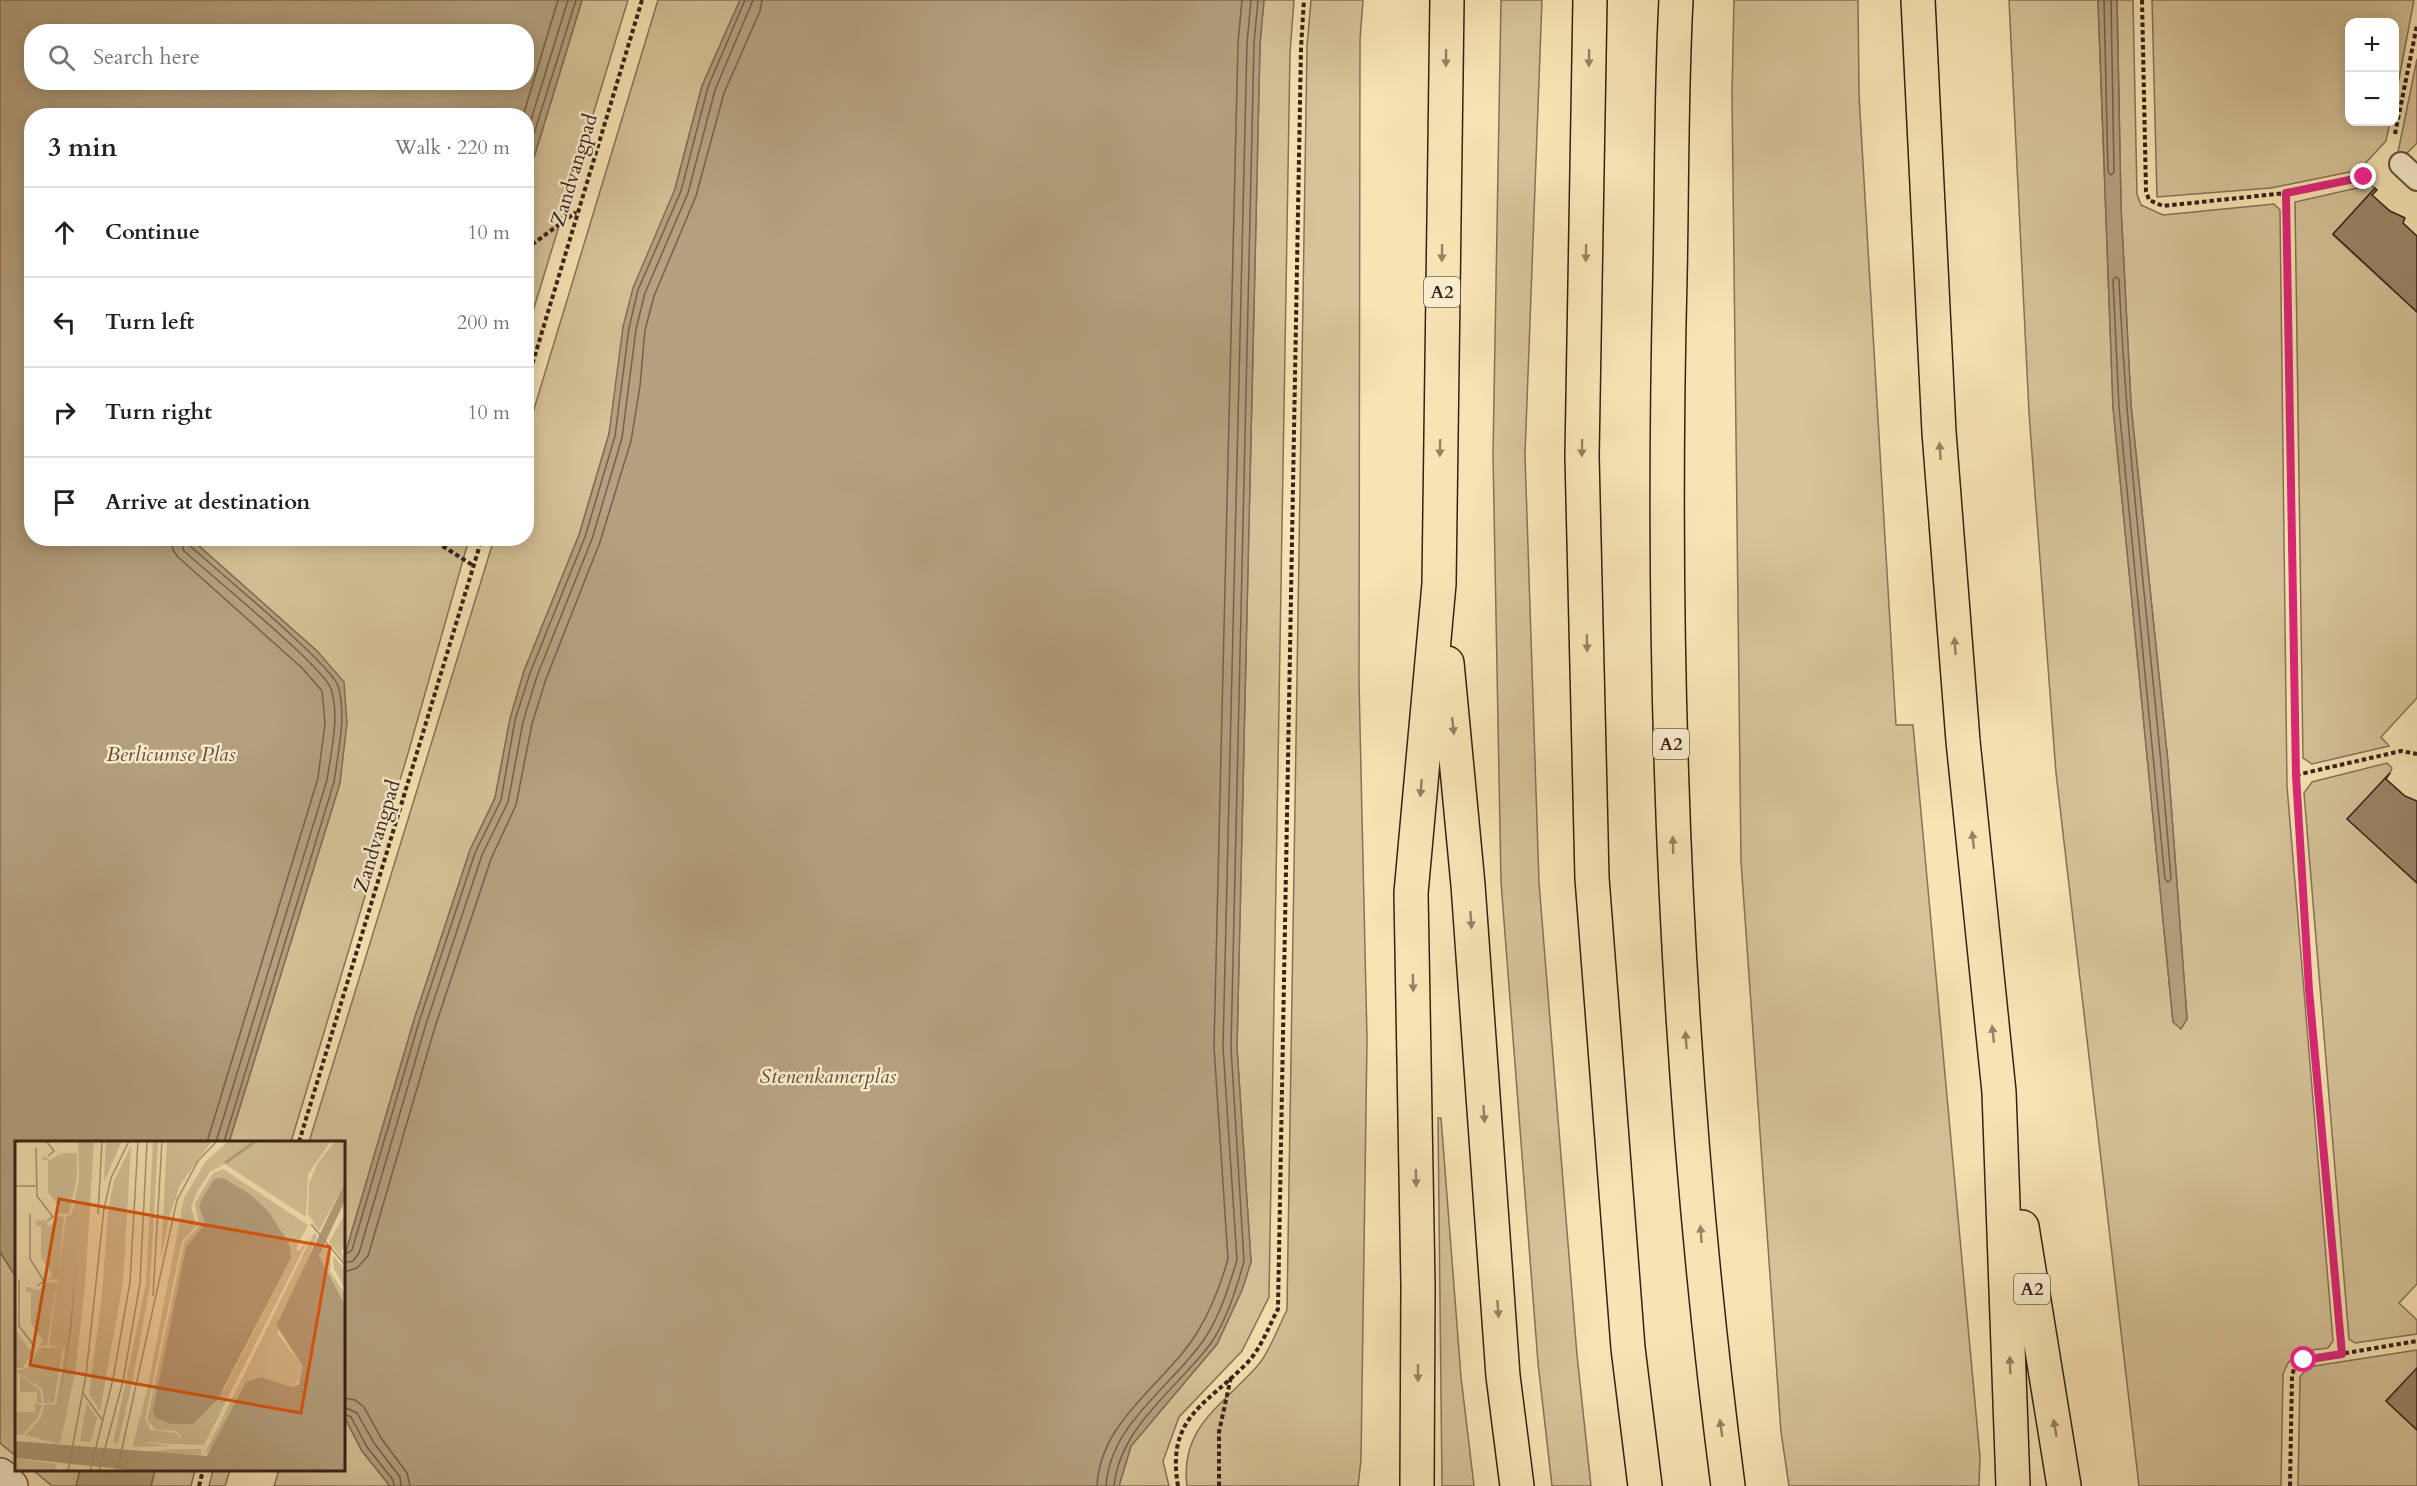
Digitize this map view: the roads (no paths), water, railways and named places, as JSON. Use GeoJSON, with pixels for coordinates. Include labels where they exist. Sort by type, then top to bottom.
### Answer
{"type":"FeatureCollection","features":[{"type":"Feature","properties":{"kind":"highway","name":"A2"},"geometry":{"type":"LineString","coordinates":[[1417,1486],[1418,1285],[1411,893],[1439,584],[1447,0]]}},
{"type":"Feature","properties":{"kind":"highway"},"geometry":{"type":"LineString","coordinates":[[1590,0],[1582,456],[1592,878],[1628,1348],[1645,1486]]}},
{"type":"Feature","properties":{"kind":"highway","name":"A2"},"geometry":{"type":"LineString","coordinates":[[1676,0],[1665,454],[1674,873],[1710,1343],[1728,1486]]}},
{"type":"Feature","properties":{"kind":"highway","name":"A2"},"geometry":{"type":"LineString","coordinates":[[1918,0],[1939,432],[1963,741],[1999,1092],[2064,1486]]}},
{"type":"Feature","properties":{"kind":"highway","name":"A2"},"geometry":{"type":"LineString","coordinates":[[1439,584],[1468,885],[1503,1376],[1517,1486]]}},
{"type":"Feature","properties":{"kind":"highway"},"geometry":{"type":"LineString","coordinates":[[1999,1092],[2013,1486]]}},
{"type":"Feature","properties":{"kind":"street"},"geometry":{"type":"LineString","coordinates":[[0,1475],[11,1486]]}},
{"type":"Feature","properties":{"kind":"water","name":"Berlicumse Plas"},"geometry":{"type":"Polygon","coordinates":[[[0,0],[582,0],[534,156],[534,108],[24,108],[24,546],[199,546],[318,652],[344,682],[347,723],[340,783],[229,1141],[15,1141],[15,1275],[0,1252],[0,0]]]}},
{"type":"Feature","properties":{"kind":"water","name":"Stenenkamerplas"},"geometry":{"type":"Polygon","coordinates":[[[740,0],[1264,0],[1260,44],[1237,1048],[1251,1262],[1242,1290],[1217,1344],[1131,1446],[1119,1486],[390,1486],[362,1451],[345,1418],[345,1255],[414,1020],[470,850],[495,798],[510,719],[524,671],[579,535],[609,434],[623,327],[633,288],[675,189],[702,86],[740,0]]]}},
{"type":"Feature","properties":{"kind":"water"},"geometry":{"type":"Polygon","coordinates":[[[2098,0],[2117,0],[2121,207],[2131,405],[2168,763],[2187,1019],[2181,1029],[2173,1022],[2113,407],[2098,0]]]}},
{"type":"Feature","properties":{"kind":"water"},"geometry":{"type":"Polygon","coordinates":[[[80,1471],[155,1471],[151,1486],[76,1486],[80,1471]]]}}]}
